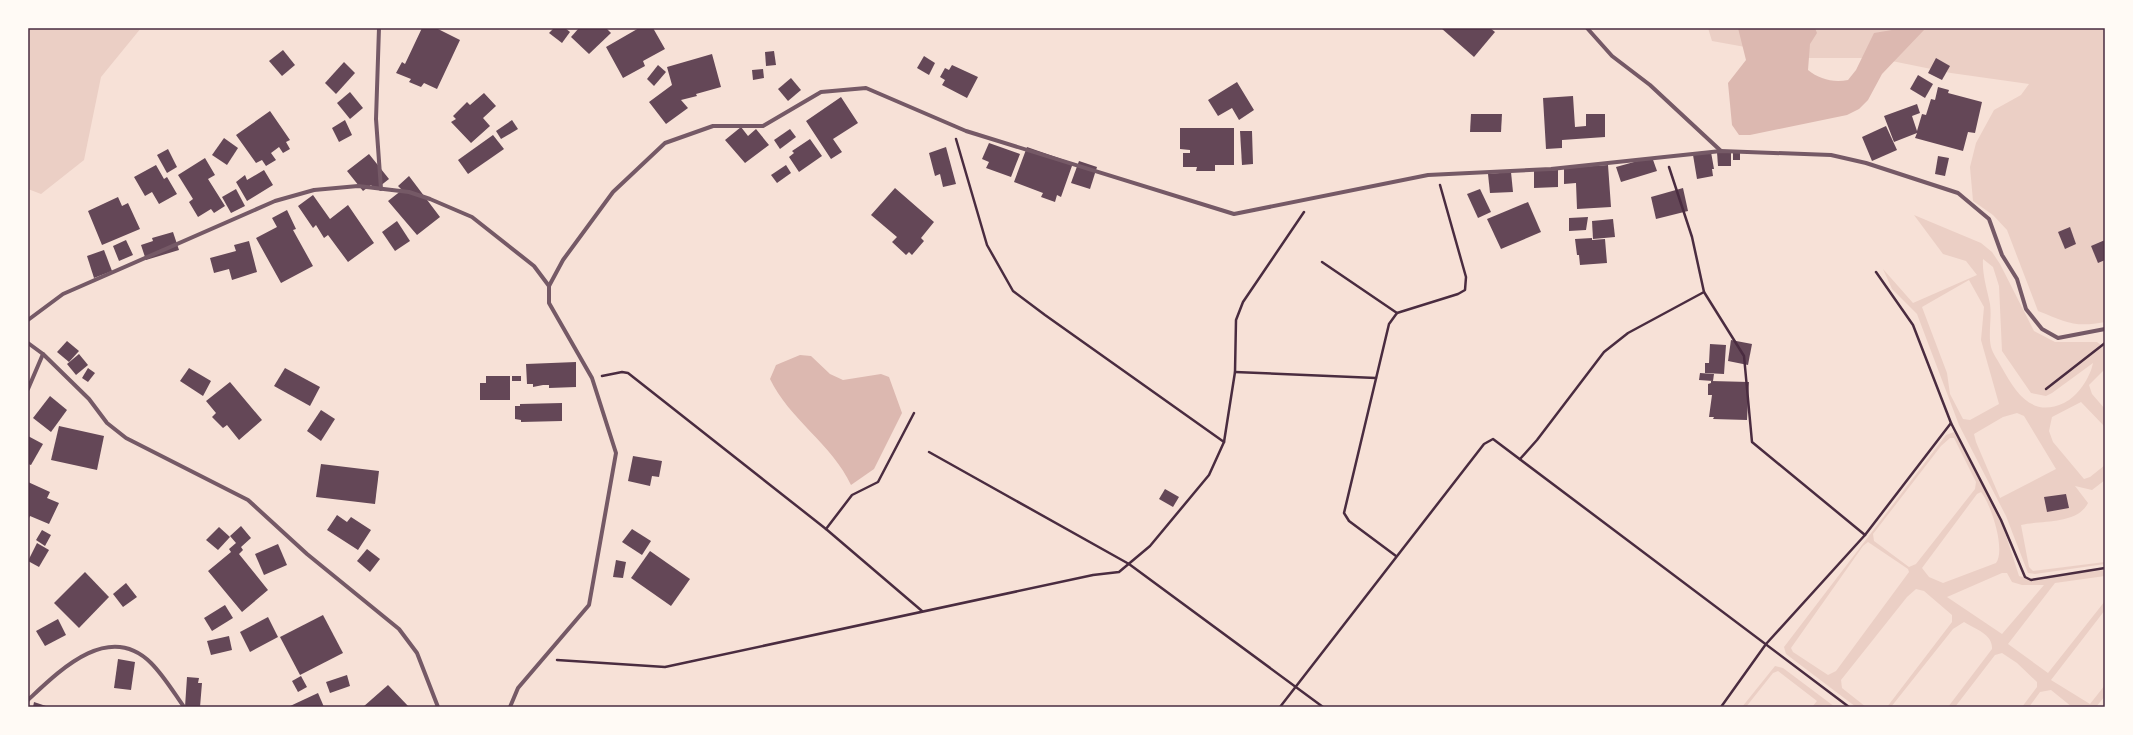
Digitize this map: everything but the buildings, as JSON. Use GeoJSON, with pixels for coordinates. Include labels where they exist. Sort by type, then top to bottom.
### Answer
{"type":"FeatureCollection","features":[{"type":"Feature","properties":{"kind":"street"},"geometry":{"type":"LineString","coordinates":[[379,28],[376,119],[381,189]]}},
{"type":"Feature","properties":{"kind":"street"},"geometry":{"type":"LineString","coordinates":[[1587,28],[1612,56],[1650,85],[1721,151]]}},
{"type":"Feature","properties":{"kind":"street"},"geometry":{"type":"LineString","coordinates":[[510,707],[518,688],[541,659],[588,606],[614,472],[616,453],[592,378],[549,303],[549,286],[563,260],[613,192],[665,144],[713,126],[763,126],[821,92],[866,88],[952,125],[1234,214],[1437,175],[1551,169],[1721,151],[1831,155],[1866,163],[1958,193],[1989,219],[2002,255],[2017,279],[2026,309],[2042,330],[2058,338],[2105,329]]}},
{"type":"Feature","properties":{"kind":"street"},"geometry":{"type":"LineString","coordinates":[[28,320],[63,294],[274,201],[314,190],[358,186],[409,192],[430,199],[472,217],[534,266],[549,286]]}},
{"type":"Feature","properties":{"kind":"street"},"geometry":{"type":"LineString","coordinates":[[28,343],[43,354],[89,399],[107,423],[126,438],[248,500],[307,554],[399,629],[417,653],[438,707]]}},
{"type":"Feature","properties":{"kind":"street"},"geometry":{"type":"LineString","coordinates":[[28,389],[43,354]]}},
{"type":"Feature","properties":{"kind":"street"},"geometry":{"type":"LineString","coordinates":[[28,700],[71,663],[104,646],[130,648],[151,663],[184,707]]}},
{"type":"Feature","properties":{"kind":"path"},"geometry":{"type":"LineString","coordinates":[[952,125],[987,244],[1013,291],[1224,442]]}},
{"type":"Feature","properties":{"kind":"path"},"geometry":{"type":"LineString","coordinates":[[1666,157],[1692,238],[1704,292],[1744,356],[1752,442],[1865,535]]}},
{"type":"Feature","properties":{"kind":"path"},"geometry":{"type":"LineString","coordinates":[[1396,556],[1349,521],[1344,513],[1389,324],[1397,313],[1458,294],[1465,290],[1466,277],[1437,175]]}},
{"type":"Feature","properties":{"kind":"path"},"geometry":{"type":"LineString","coordinates":[[541,659],[665,668],[1093,575],[1119,572],[1150,546],[1209,475],[1224,442],[1235,372],[1236,320],[1243,302],[1314,198]]}},
{"type":"Feature","properties":{"kind":"path"},"geometry":{"type":"LineString","coordinates":[[1322,262],[1397,313]]}},
{"type":"Feature","properties":{"kind":"path"},"geometry":{"type":"LineString","coordinates":[[1876,272],[1913,325],[1951,424],[2001,520],[2025,577],[2031,580],[2105,568]]}},
{"type":"Feature","properties":{"kind":"path"},"geometry":{"type":"LineString","coordinates":[[1520,459],[1537,440],[1604,352],[1628,333],[1704,292]]}},
{"type":"Feature","properties":{"kind":"path"},"geometry":{"type":"LineString","coordinates":[[2046,390],[2105,342]]}},
{"type":"Feature","properties":{"kind":"path"},"geometry":{"type":"LineString","coordinates":[[592,378],[622,372],[628,373],[826,529],[923,612]]}},
{"type":"Feature","properties":{"kind":"path"},"geometry":{"type":"LineString","coordinates":[[1235,372],[1376,378]]}},
{"type":"Feature","properties":{"kind":"path"},"geometry":{"type":"LineString","coordinates":[[826,529],[852,495],[878,482],[914,412]]}},
{"type":"Feature","properties":{"kind":"path"},"geometry":{"type":"LineString","coordinates":[[1721,707],[1766,644],[1865,535],[1951,424]]}},
{"type":"Feature","properties":{"kind":"path"},"geometry":{"type":"LineString","coordinates":[[1280,707],[1484,444],[1494,439],[1849,707]]}},
{"type":"Feature","properties":{"kind":"path"},"geometry":{"type":"LineString","coordinates":[[928,452],[1129,564],[1323,707]]}},
{"type":"Feature","properties":{"kind":"shaded area"},"geometry":{"type":"Polygon","coordinates":[[[28,28],[141,28],[101,77],[84,160],[41,194],[28,189],[28,28]]]}},
{"type":"Feature","properties":{"kind":"shaded area"},"geometry":{"type":"Polygon","coordinates":[[[1708,28],[2105,28],[2105,322],[2095,324],[2071,323],[2038,311],[2007,230],[1993,215],[1973,201],[1970,167],[1976,143],[1994,110],[2021,95],[2029,84],[1951,73],[1877,58],[1807,58],[1712,41],[1708,28]]]}},
{"type":"Feature","properties":{"kind":"shaded area"},"geometry":{"type":"Polygon","coordinates":[[[1738,28],[1815,28],[1817,33],[1810,44],[1808,70],[1817,76],[1832,81],[1848,80],[1856,70],[1874,33],[1892,30],[1924,30],[1882,74],[1868,100],[1859,109],[1847,115],[1750,135],[1739,135],[1732,125],[1728,83],[1746,60],[1738,28]]]}},
{"type":"Feature","properties":{"kind":"shaded area"},"geometry":{"type":"Polygon","coordinates":[[[1914,215],[1981,243],[1992,252],[2000,264],[2034,331],[2055,342],[2097,342],[2105,348],[2105,369],[2089,385],[2092,394],[2105,409],[2105,427],[2081,402],[2052,417],[2049,431],[2053,442],[2084,479],[2090,477],[2105,465],[2105,480],[2092,490],[2075,486],[2088,503],[2083,510],[2076,515],[2058,520],[2021,525],[2029,567],[2033,571],[2105,562],[2105,564],[2035,574],[2028,573],[2006,516],[1959,425],[1917,314],[1892,289],[1883,269],[1913,303],[1977,275],[1966,261],[1943,254],[1914,215]],[[1983,259],[1984,276],[1990,304],[1991,347],[2007,377],[2019,394],[2034,405],[2053,407],[2064,403],[2074,396],[2083,386],[2093,363],[2046,396],[2031,393],[2002,351],[1999,286],[1993,267],[1983,259]],[[1969,280],[1922,307],[1947,373],[1950,394],[1963,419],[1970,420],[1999,404],[1981,340],[1984,307],[1969,280]],[[2017,413],[2003,417],[1974,434],[2000,498],[2056,469],[2024,416],[2017,413]]]}},
{"type":"Feature","properties":{"kind":"shaded area"},"geometry":{"type":"Polygon","coordinates":[[[800,355],[811,356],[830,374],[843,380],[881,374],[889,377],[902,413],[874,469],[851,485],[843,470],[822,444],[788,407],[770,379],[776,365],[800,355]]]}},
{"type":"Feature","properties":{"kind":"shaded area"},"geometry":{"type":"Polygon","coordinates":[[[1954,432],[1999,514],[2019,576],[2029,579],[2105,570],[2105,576],[2055,583],[2008,644],[2048,673],[2105,601],[2105,610],[2051,680],[2090,704],[2105,685],[2105,696],[2096,707],[2072,707],[2051,690],[2040,692],[2029,707],[2022,707],[2037,687],[2037,682],[2017,663],[2002,653],[1995,655],[1955,707],[1948,707],[1992,649],[1990,639],[1982,632],[1964,622],[1953,629],[1891,707],[1887,707],[1952,622],[1952,615],[1924,591],[1916,589],[1907,597],[1841,680],[1842,688],[1866,707],[1856,707],[1786,654],[1784,647],[1946,435],[1954,432]],[[1950,438],[1941,446],[1873,534],[1874,541],[1909,567],[1916,564],[1975,489],[1976,482],[1954,438],[1950,438]],[[1981,492],[1977,494],[1922,568],[1929,577],[1943,583],[1996,563],[1999,557],[1999,548],[1993,516],[1981,492]],[[1868,542],[1863,546],[1791,648],[1793,652],[1828,675],[1836,671],[1909,572],[1908,569],[1868,542]],[[2002,573],[1947,597],[2002,634],[2044,585],[2022,585],[2012,582],[2007,573],[2002,573]]]}},
{"type":"Feature","properties":{"kind":"shaded area"},"geometry":{"type":"Polygon","coordinates":[[[1775,666],[1783,668],[1835,707],[1825,705],[1812,707],[1817,701],[1778,671],[1773,673],[1746,707],[1742,707],[1775,666]]]}}]}
